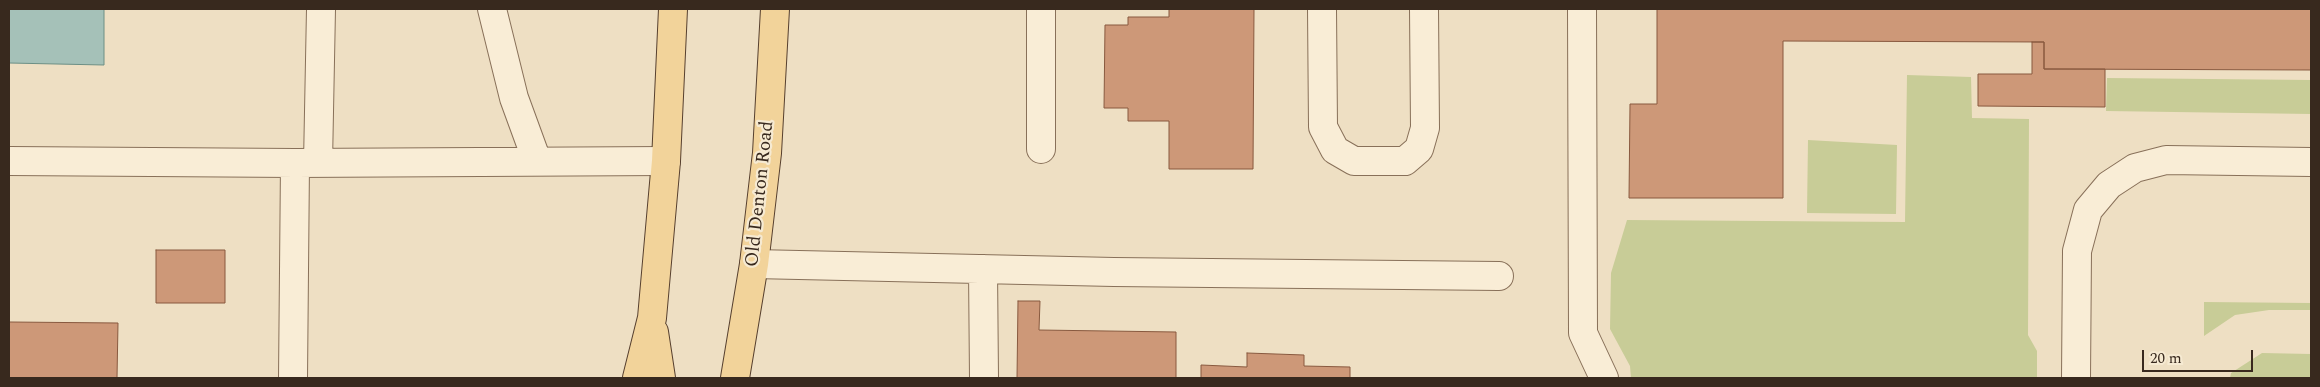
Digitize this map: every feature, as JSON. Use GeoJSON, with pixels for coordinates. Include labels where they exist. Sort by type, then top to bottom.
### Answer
{"type":"FeatureCollection","features":[{"type":"Feature","properties":{"kind":"main road"},"geometry":{"type":"LineString","coordinates":[[637,378],[652,318],[666,162],[673,9]]}},
{"type":"Feature","properties":{"kind":"main road","name":"Old Denton Road"},"geometry":{"type":"LineString","coordinates":[[735,378],[754,264],[767,154],[774,9]]}},
{"type":"Feature","properties":{"kind":"main road"},"geometry":{"type":"LineString","coordinates":[[652,318],[661,378]]}},
{"type":"Feature","properties":{"kind":"lane"},"geometry":{"type":"LineString","coordinates":[[293,378],[307,163],[321,9]]}},
{"type":"Feature","properties":{"kind":"lane"},"geometry":{"type":"LineString","coordinates":[[492,9],[514,98],[537,162]]}},
{"type":"Feature","properties":{"kind":"lane"},"geometry":{"type":"LineString","coordinates":[[1042,9],[1042,149]]}},
{"type":"Feature","properties":{"kind":"lane"},"geometry":{"type":"LineString","coordinates":[[1322,9],[1323,127],[1335,150],[1354,162],[1405,162],[1419,149],[1425,128],[1424,9]]}},
{"type":"Feature","properties":{"kind":"lane"},"geometry":{"type":"LineString","coordinates":[[1582,9],[1583,333],[1604,378]]}},
{"type":"Feature","properties":{"kind":"lane"},"geometry":{"type":"LineString","coordinates":[[2076,378],[2077,252],[2088,210],[2109,185],[2135,168],[2166,160],[2311,162]]}},
{"type":"Feature","properties":{"kind":"lane"},"geometry":{"type":"LineString","coordinates":[[9,161],[307,163],[666,162]]}},
{"type":"Feature","properties":{"kind":"lane"},"geometry":{"type":"LineString","coordinates":[[754,264],[1499,276]]}},
{"type":"Feature","properties":{"kind":"lane"},"geometry":{"type":"LineString","coordinates":[[983,269],[984,378]]}},
{"type":"Feature","properties":{"kind":"green space"},"geometry":{"type":"Polygon","coordinates":[[[1907,75],[1971,77],[1972,118],[2029,119],[2028,335],[2037,351],[2037,378],[1631,378],[1630,366],[1610,329],[1611,273],[1627,220],[1905,222],[1907,75]]]}},
{"type":"Feature","properties":{"kind":"green space"},"geometry":{"type":"Polygon","coordinates":[[[2107,78],[2311,80],[2311,114],[2106,111],[2107,78]]]}},
{"type":"Feature","properties":{"kind":"green space"},"geometry":{"type":"Polygon","coordinates":[[[1808,140],[1897,145],[1896,214],[1807,213],[1808,140]]]}},
{"type":"Feature","properties":{"kind":"green space"},"geometry":{"type":"Polygon","coordinates":[[[2204,302],[2311,303],[2311,310],[2269,310],[2235,315],[2204,336],[2204,302]]]}},
{"type":"Feature","properties":{"kind":"green space"},"geometry":{"type":"Polygon","coordinates":[[[2262,353],[2311,354],[2311,378],[2230,378],[2231,373],[2262,353]]]}},
{"type":"Feature","properties":{"kind":"water"},"geometry":{"type":"Polygon","coordinates":[[[9,9],[104,9],[104,65],[9,63],[9,9]]]}},
{"type":"Feature","properties":{"kind":"building"},"geometry":{"type":"Polygon","coordinates":[[[1169,9],[1254,9],[1253,169],[1169,169],[1169,121],[1128,121],[1128,108],[1104,108],[1105,25],[1128,25],[1128,17],[1169,17],[1169,9]]]}},
{"type":"Feature","properties":{"kind":"building"},"geometry":{"type":"Polygon","coordinates":[[[1657,9],[2311,9],[2311,70],[2044,69],[2044,42],[1783,41],[1783,198],[1629,198],[1630,104],[1657,104],[1657,9]]]}},
{"type":"Feature","properties":{"kind":"building"},"geometry":{"type":"Polygon","coordinates":[[[2032,42],[2044,42],[2044,69],[2105,69],[2105,107],[1978,106],[1978,74],[2032,74],[2032,42]]]}},
{"type":"Feature","properties":{"kind":"building"},"geometry":{"type":"Polygon","coordinates":[[[156,250],[225,250],[225,303],[156,303],[156,250]]]}},
{"type":"Feature","properties":{"kind":"building"},"geometry":{"type":"Polygon","coordinates":[[[1018,301],[1040,301],[1039,330],[1176,332],[1176,378],[1017,378],[1018,301]]]}},
{"type":"Feature","properties":{"kind":"building"},"geometry":{"type":"Polygon","coordinates":[[[9,322],[118,323],[117,378],[9,378],[9,322]]]}},
{"type":"Feature","properties":{"kind":"building"},"geometry":{"type":"Polygon","coordinates":[[[1247,353],[1304,355],[1304,366],[1350,367],[1350,378],[1201,378],[1201,365],[1247,367],[1247,353]]]}}]}
